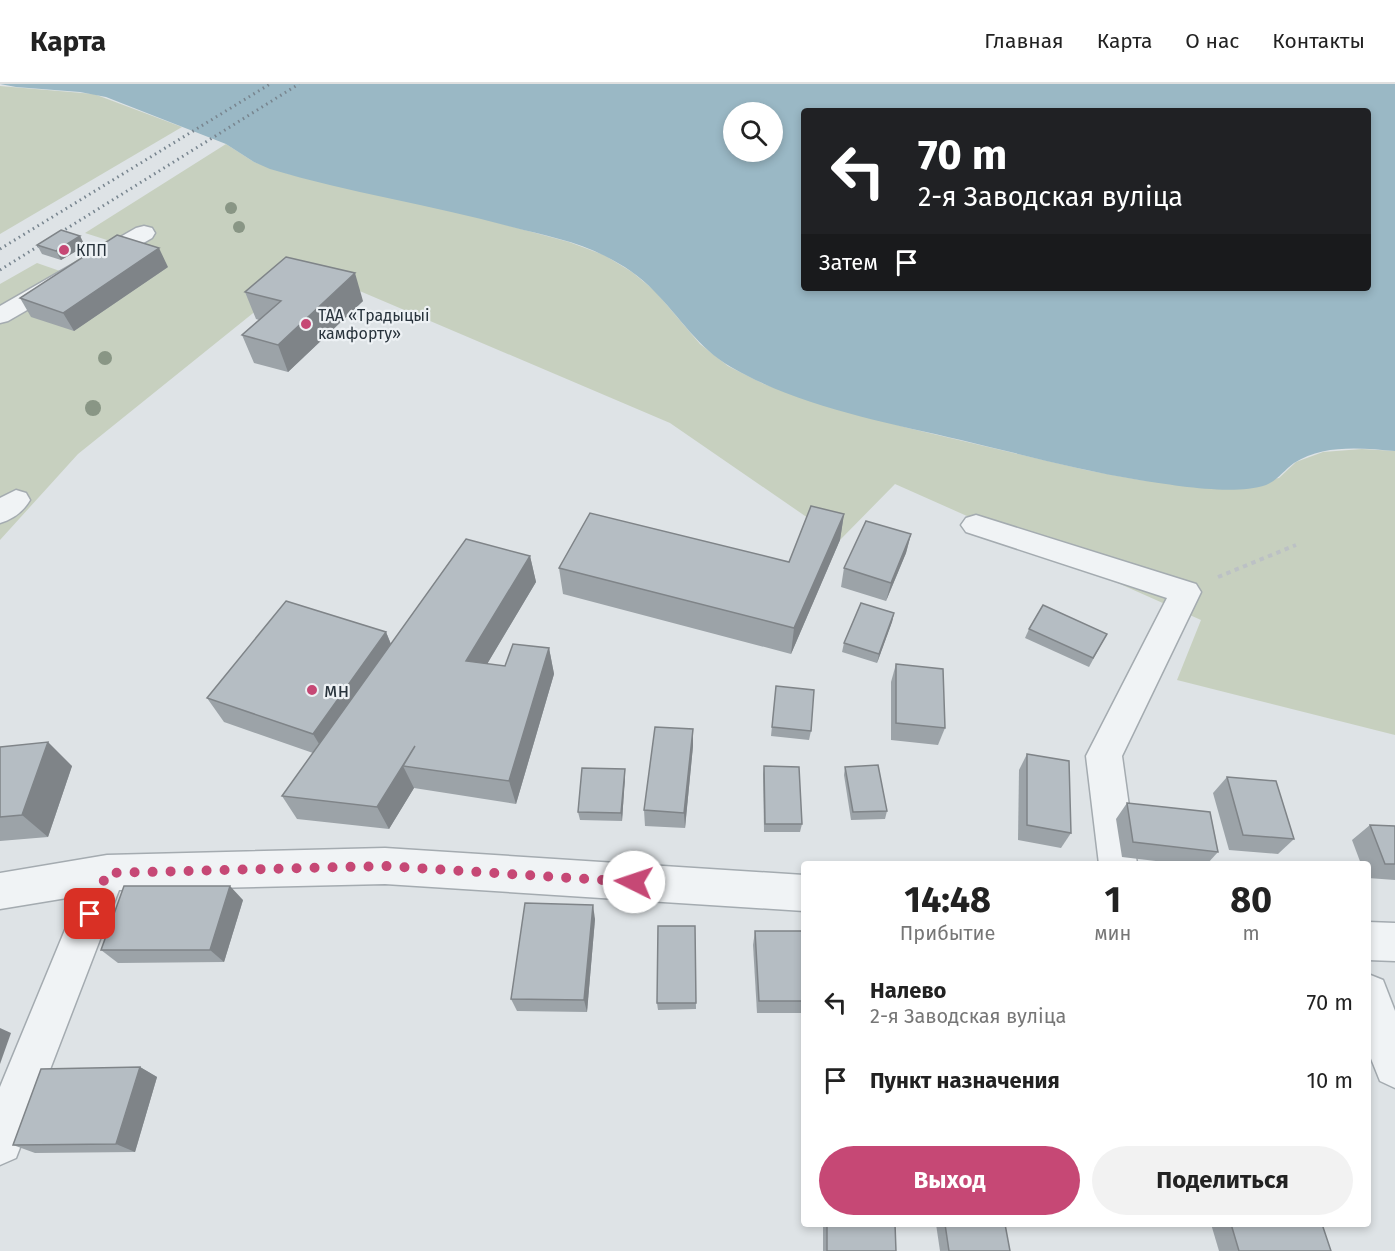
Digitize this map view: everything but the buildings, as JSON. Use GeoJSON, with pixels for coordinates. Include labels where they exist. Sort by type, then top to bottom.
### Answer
{"type":"FeatureCollection","features":[{"type":"Feature","properties":{"kind":"street"},"geometry":{"type":"LineString","coordinates":[[0,316],[144,233]]}},
{"type":"Feature","properties":{"kind":"street"},"geometry":{"type":"LineString","coordinates":[[976,525],[1185,592],[1104,756],[1118,861]]}},
{"type":"Feature","properties":{"kind":"street"},"geometry":{"type":"LineString","coordinates":[[0,891],[107,873],[385,866],[801,893]]}},
{"type":"Feature","properties":{"kind":"street"},"geometry":{"type":"LineString","coordinates":[[0,1142],[107,873]]}},
{"type":"Feature","properties":{"kind":"street"},"geometry":{"type":"LineString","coordinates":[[1371,941],[1395,942]]}},
{"type":"Feature","properties":{"kind":"street"},"geometry":{"type":"LineString","coordinates":[[1371,1003],[1395,1066]]}},
{"type":"Feature","properties":{"kind":"path"},"geometry":{"type":"LineString","coordinates":[[1185,592],[1296,545]]}},
{"type":"Feature","properties":{"kind":"green space"},"geometry":{"type":"Polygon","coordinates":[[[0,86],[94,94],[182,127],[0,234],[0,86]]]}},
{"type":"Feature","properties":{"kind":"green space"},"geometry":{"type":"Polygon","coordinates":[[[226,144],[254,162],[289,174],[455,211],[569,242],[604,255],[632,272],[655,291],[700,344],[728,366],[764,384],[806,399],[908,428],[1086,470],[1140,480],[1222,488],[1279,478],[1296,462],[1323,452],[1362,449],[1395,451],[1395,735],[1177,680],[1201,620],[895,484],[840,540],[670,423],[308,269],[78,454],[0,540],[0,284],[37,263],[60,271],[107,240],[85,233],[226,144]]]}},
{"type":"Feature","properties":{"kind":"water"},"geometry":{"type":"Polygon","coordinates":[[[0,84],[1395,84],[1395,451],[1356,448],[1330,450],[1305,457],[1294,463],[1266,485],[1237,490],[1220,490],[1094,472],[843,412],[785,393],[731,367],[709,351],[643,280],[618,263],[583,246],[482,219],[270,169],[254,162],[226,144],[106,97],[0,84]]]}},
{"type":"Feature","properties":{"kind":"railway"},"geometry":{"type":"LineString","coordinates":[[0,249],[270,84]]}},
{"type":"Feature","properties":{"kind":"railway"},"geometry":{"type":"LineString","coordinates":[[0,270],[299,84]]}},
{"type":"Feature","properties":{"kind":"place","name":"КПП"},"geometry":{"type":"Point","coordinates":[64,250]}},
{"type":"Feature","properties":{"kind":"place","name":"ТАА «Традыцыі камфорту»"},"geometry":{"type":"Point","coordinates":[306,324]}},
{"type":"Feature","properties":{"kind":"place","name":"мн"},"geometry":{"type":"Point","coordinates":[312,690]}},
{"type":"Feature","properties":{"kind":"route"},"geometry":{"type":"LineString","coordinates":[[90,914],[107,873],[385,866],[634,882]]}}]}
